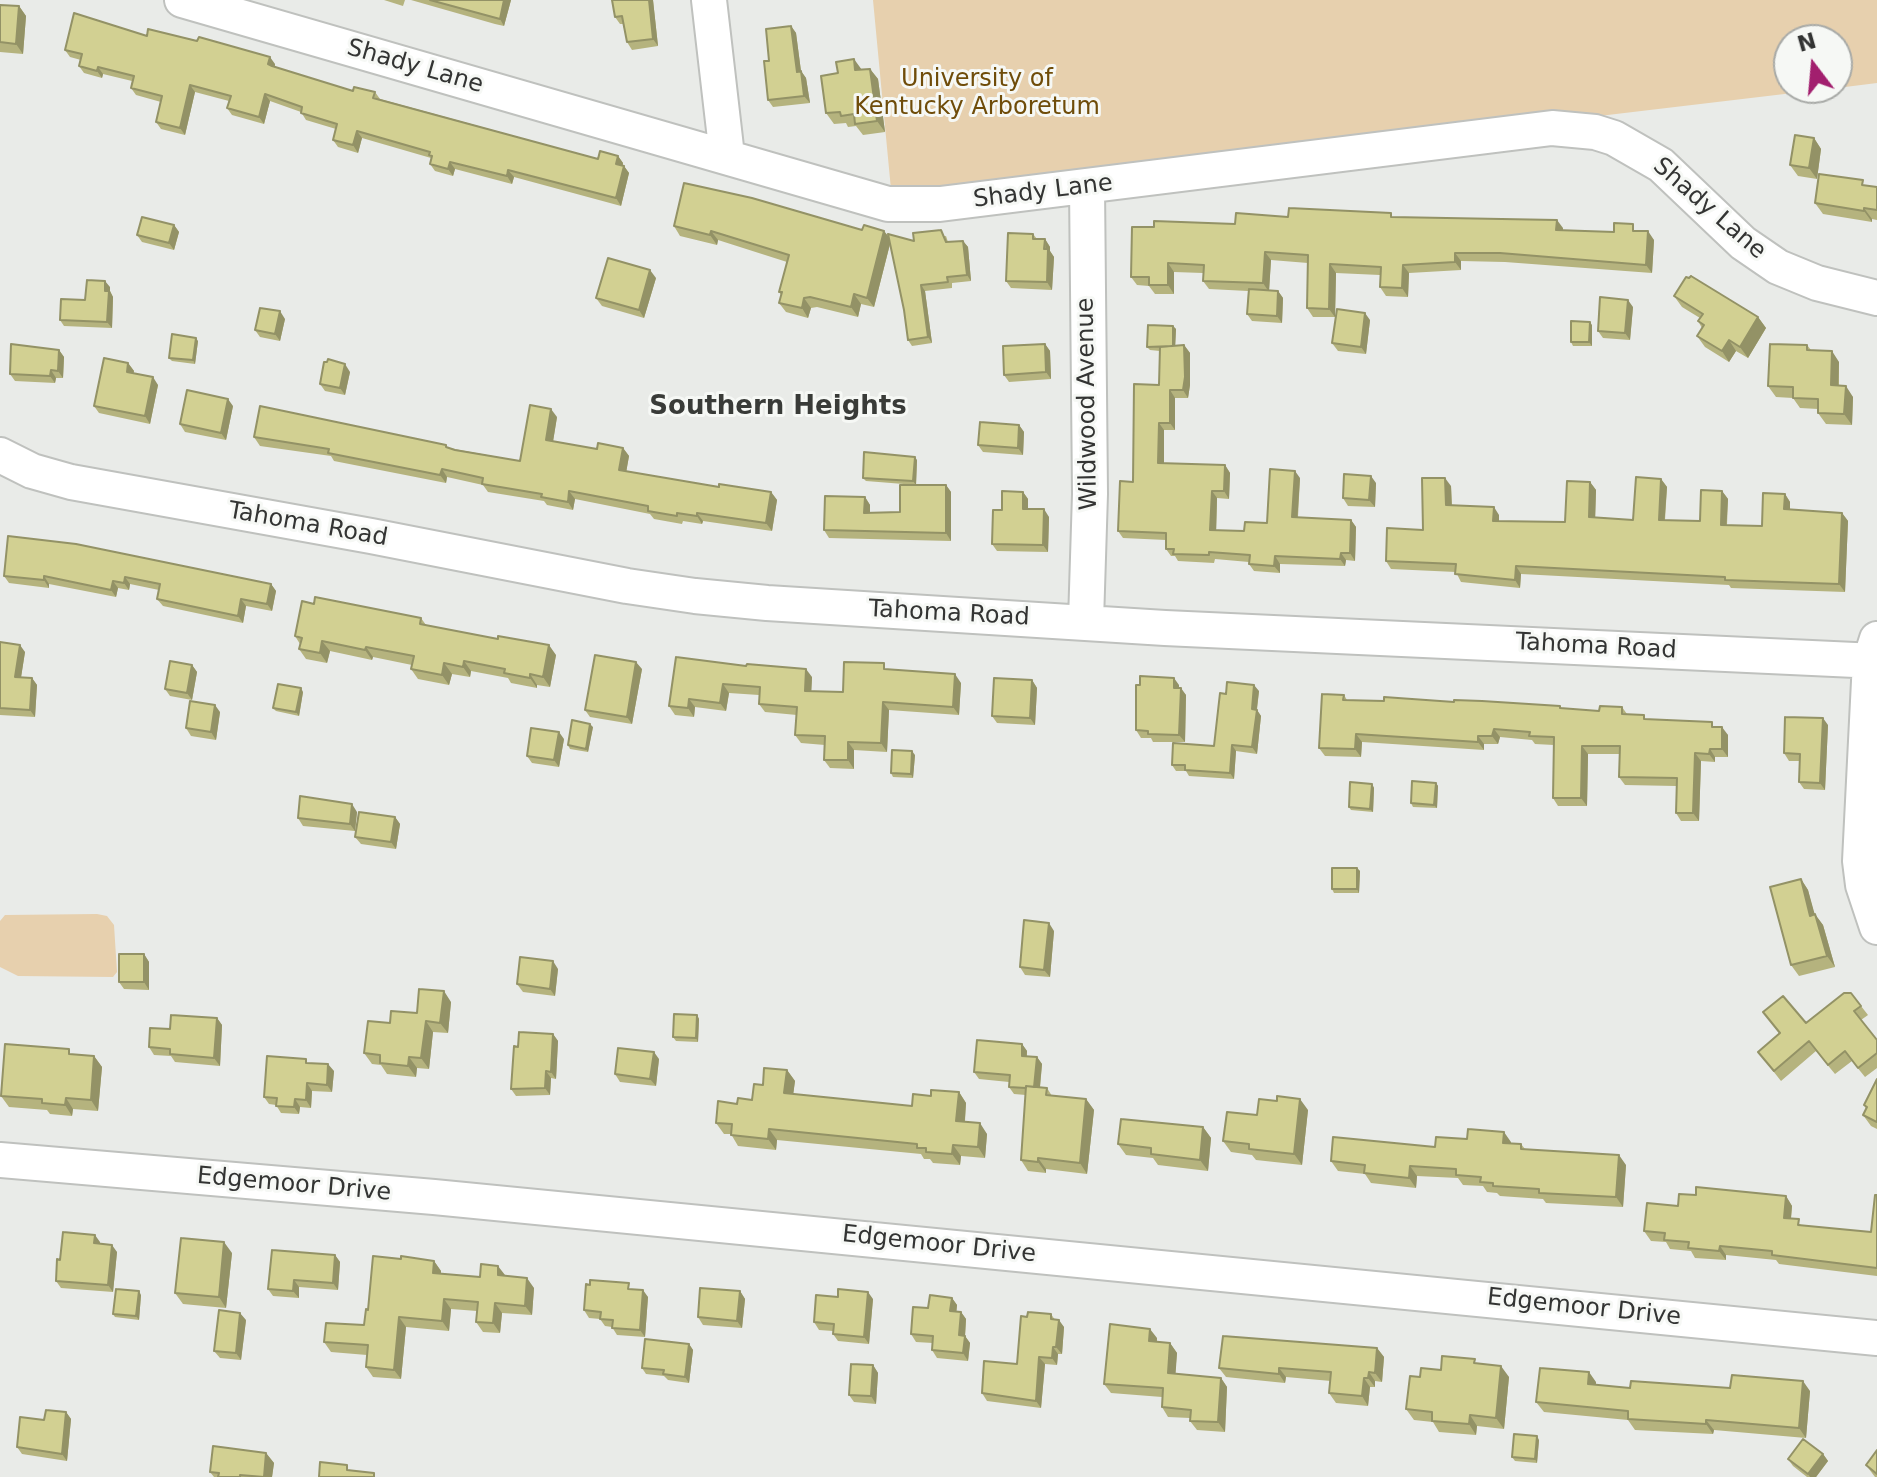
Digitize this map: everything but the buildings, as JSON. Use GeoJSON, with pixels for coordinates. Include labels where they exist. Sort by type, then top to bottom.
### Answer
{"type":"FeatureCollection","features":[{"type":"Feature","properties":{"kind":"street","name":"Shady Lane"},"geometry":{"type":"LineString","coordinates":[[182,0],[888,204],[940,204],[1552,128],[1574,129],[1614,138],[1661,165],[1743,243],[1778,267],[1817,283],[1877,298]]}},
{"type":"Feature","properties":{"kind":"street"},"geometry":{"type":"LineString","coordinates":[[709,0],[727,156]]}},
{"type":"Feature","properties":{"kind":"street","name":"Wildwood Avenue"},"geometry":{"type":"LineString","coordinates":[[1086,621],[1090,494],[1087,187]]}},
{"type":"Feature","properties":{"kind":"street","name":"Tahoma Road"},"geometry":{"type":"LineString","coordinates":[[0,455],[32,471],[71,482],[627,586],[767,603],[1165,628],[1875,654]]}},
{"type":"Feature","properties":{"kind":"street"},"geometry":{"type":"LineString","coordinates":[[0,484],[32,471]]}},
{"type":"Feature","properties":{"kind":"street"},"geometry":{"type":"LineString","coordinates":[[1875,654],[1860,861],[1863,885],[1877,927]]}},
{"type":"Feature","properties":{"kind":"street","name":"Edgemoor Drive"},"geometry":{"type":"LineString","coordinates":[[0,1160],[466,1200],[1877,1338]]}},
{"type":"Feature","properties":{"kind":"green space","name":"University of Kentucky Arboretum"},"geometry":{"type":"Polygon","coordinates":[[[873,0],[1877,0],[1877,83],[1853,86],[1853,24],[1773,24],[1773,95],[892,200],[873,0]]]}},
{"type":"Feature","properties":{"kind":"green space"},"geometry":{"type":"Polygon","coordinates":[[[5,915],[107,916],[114,925],[117,972],[113,977],[18,976],[0,967],[0,921],[5,915]]]}},
{"type":"Feature","properties":{"kind":"district","name":"Southern Heights"},"geometry":{"type":"Point","coordinates":[778,407]}}]}
